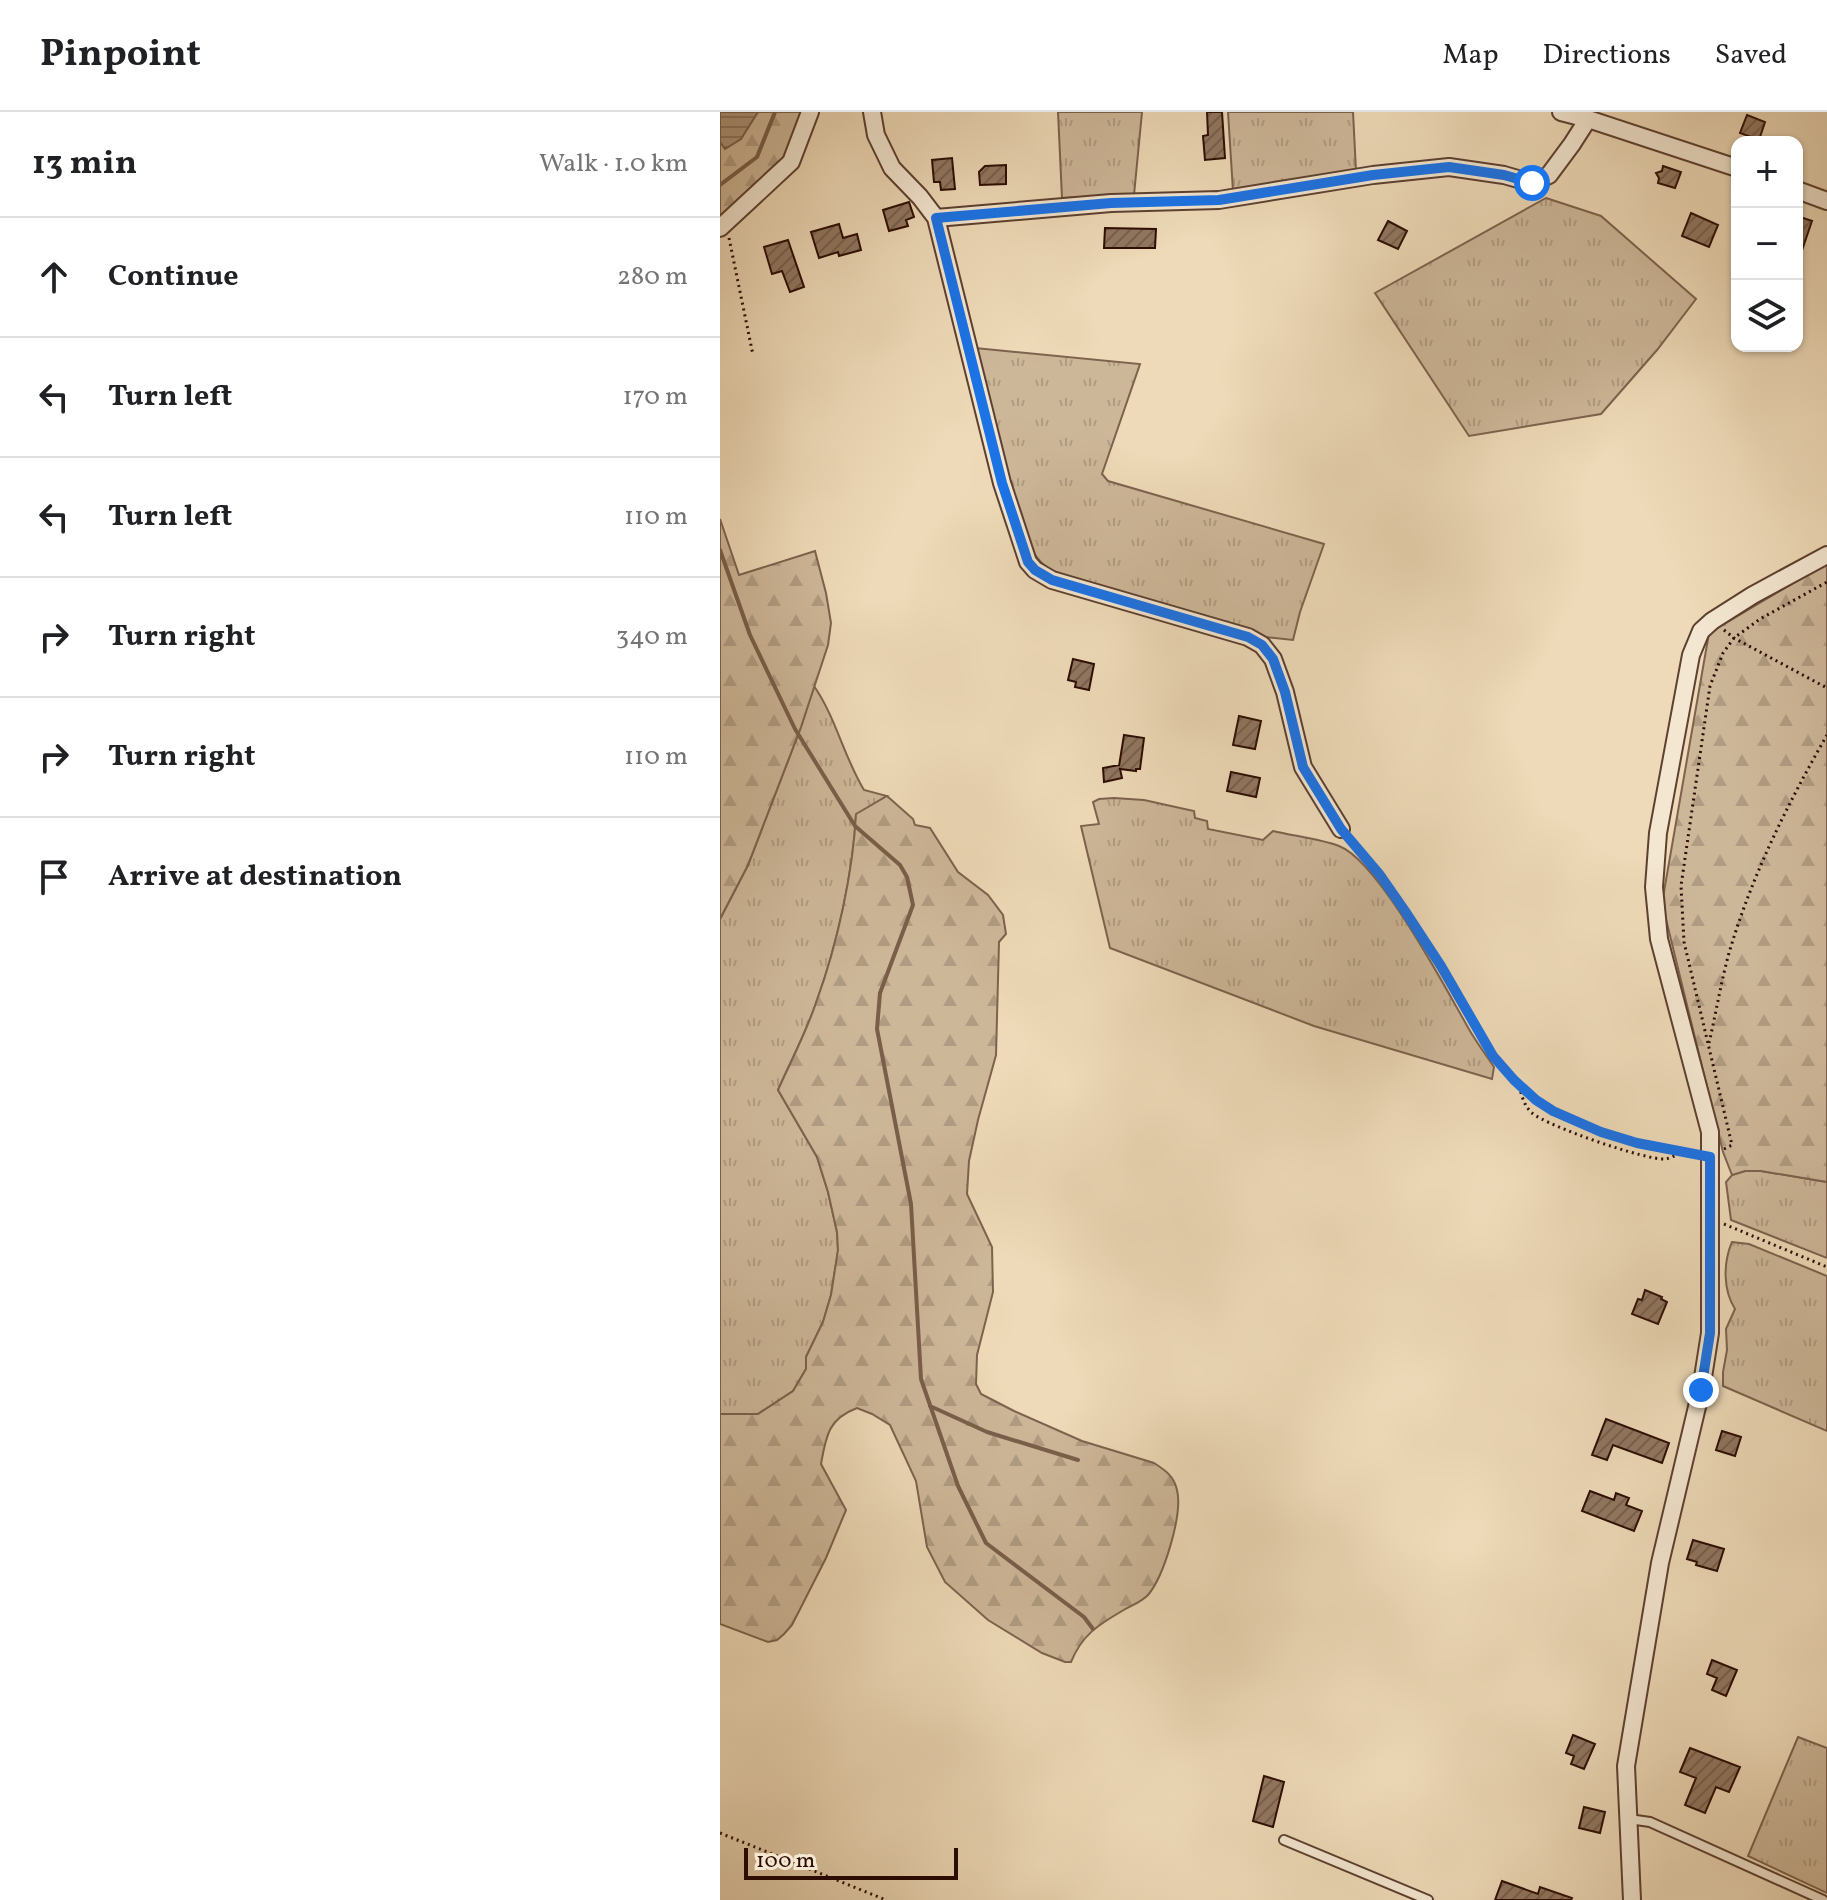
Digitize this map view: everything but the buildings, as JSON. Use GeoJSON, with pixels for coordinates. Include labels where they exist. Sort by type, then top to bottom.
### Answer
{"type":"FeatureCollection","features":[{"type":"Feature","properties":{"kind":"street"},"geometry":{"type":"LineString","coordinates":[[723,225],[791,162],[810,112]]}},
{"type":"Feature","properties":{"kind":"street"},"geometry":{"type":"LineString","coordinates":[[872,112],[876,135],[892,168],[936,218],[1002,483],[1028,562],[1052,580],[1248,637],[1262,645],[1273,659],[1285,692],[1303,767],[1341,829]]}},
{"type":"Feature","properties":{"kind":"street"},"geometry":{"type":"LineString","coordinates":[[1561,112],[1731,166]]}},
{"type":"Feature","properties":{"kind":"street"},"geometry":{"type":"LineString","coordinates":[[936,218],[1111,203],[1219,200],[1373,175],[1449,167],[1504,175],[1532,183],[1549,175],[1588,119]]}},
{"type":"Feature","properties":{"kind":"street"},"geometry":{"type":"LineString","coordinates":[[1803,192],[1827,201]]}},
{"type":"Feature","properties":{"kind":"street"},"geometry":{"type":"LineString","coordinates":[[1632,1900],[1626,1766],[1660,1563],[1701,1390],[1710,1333],[1710,1132],[1659,939],[1654,887],[1658,833],[1691,655],[1701,631],[1753,595],[1827,555]]}},
{"type":"Feature","properties":{"kind":"lane"},"geometry":{"type":"LineString","coordinates":[[1628,1819],[1650,1822],[1823,1900]]}},
{"type":"Feature","properties":{"kind":"lane"},"geometry":{"type":"LineString","coordinates":[[1284,1840],[1428,1900]]}},
{"type":"Feature","properties":{"kind":"path"},"geometry":{"type":"LineString","coordinates":[[723,225],[753,355]]}},
{"type":"Feature","properties":{"kind":"path"},"geometry":{"type":"LineString","coordinates":[[1341,829],[1380,875],[1405,911],[1493,1056],[1518,1084],[1553,1111],[1601,1132],[1637,1143],[1710,1157],[1732,1145],[1684,942],[1681,886],[1710,686],[1723,653],[1734,638],[1760,619],[1827,582]]}},
{"type":"Feature","properties":{"kind":"path"},"geometry":{"type":"LineString","coordinates":[[1712,621],[1734,638],[1827,688]]}},
{"type":"Feature","properties":{"kind":"path"},"geometry":{"type":"LineString","coordinates":[[1708,1047],[1729,954],[1754,882],[1790,801],[1827,735]]}},
{"type":"Feature","properties":{"kind":"path"},"geometry":{"type":"LineString","coordinates":[[1518,1084],[1529,1112],[1568,1131],[1646,1156],[1666,1159],[1683,1151]]}},
{"type":"Feature","properties":{"kind":"path"},"geometry":{"type":"LineString","coordinates":[[1710,1220],[1731,1225],[1827,1267]]}},
{"type":"Feature","properties":{"kind":"path"},"geometry":{"type":"LineString","coordinates":[[720,1833],[886,1900]]}},
{"type":"Feature","properties":{"kind":"green space"},"geometry":{"type":"Polygon","coordinates":[[[720,112],[813,112],[794,165],[720,231],[720,112]]]}},
{"type":"Feature","properties":{"kind":"green space"},"geometry":{"type":"Polygon","coordinates":[[[1058,112],[1142,112],[1134,195],[1062,198],[1058,112]]]}},
{"type":"Feature","properties":{"kind":"green space"},"geometry":{"type":"Polygon","coordinates":[[[1228,112],[1353,112],[1356,171],[1233,191],[1228,112]]]}},
{"type":"Feature","properties":{"kind":"green space"},"geometry":{"type":"Polygon","coordinates":[[[1546,198],[1601,216],[1696,299],[1657,350],[1601,414],[1469,436],[1375,293],[1546,198]]]}},
{"type":"Feature","properties":{"kind":"green space"},"geometry":{"type":"Polygon","coordinates":[[[975,348],[1140,364],[1102,474],[1108,481],[1324,544],[1293,640],[1255,636],[1053,571],[1043,564],[1025,537],[975,348]]]}},
{"type":"Feature","properties":{"kind":"green space"},"geometry":{"type":"Polygon","coordinates":[[[720,519],[739,575],[815,551],[831,623],[828,645],[801,727],[748,865],[720,919],[720,519]]]}},
{"type":"Feature","properties":{"kind":"green space"},"geometry":{"type":"Polygon","coordinates":[[[1827,563],[1827,1182],[1761,1171],[1732,1175],[1723,1152],[1662,903],[1709,633],[1827,563]]]}},
{"type":"Feature","properties":{"kind":"green space"},"geometry":{"type":"Polygon","coordinates":[[[814,686],[864,790],[887,796],[856,815],[848,885],[831,956],[809,1023],[778,1090],[817,1157],[837,1232],[838,1251],[823,1322],[806,1357],[806,1369],[793,1391],[758,1414],[720,1414],[720,919],[748,865],[814,686]]]}},
{"type":"Feature","properties":{"kind":"green space"},"geometry":{"type":"Polygon","coordinates":[[[887,796],[913,819],[915,825],[930,828],[958,872],[988,895],[1003,915],[1006,934],[999,942],[996,1055],[969,1161],[967,1194],[992,1247],[993,1292],[977,1355],[976,1384],[981,1394],[1014,1411],[1082,1441],[1154,1463],[1176,1485],[1175,1529],[1154,1586],[1142,1600],[1098,1626],[1080,1645],[1071,1662],[1042,1653],[988,1620],[945,1582],[927,1547],[916,1481],[890,1425],[857,1408],[840,1417],[827,1437],[821,1464],[846,1510],[792,1625],[777,1640],[768,1642],[720,1624],[720,1414],[758,1414],[793,1391],[806,1369],[806,1357],[823,1322],[838,1250],[828,1192],[817,1157],[778,1090],[809,1023],[831,956],[848,884],[856,814],[887,796]]]}},
{"type":"Feature","properties":{"kind":"green space"},"geometry":{"type":"Polygon","coordinates":[[[1114,798],[1144,800],[1194,811],[1195,818],[1207,821],[1208,829],[1263,840],[1273,831],[1339,846],[1355,857],[1373,876],[1411,929],[1494,1067],[1492,1079],[1314,1026],[1110,948],[1081,826],[1099,824],[1093,802],[1114,798]]]}},
{"type":"Feature","properties":{"kind":"green space"},"geometry":{"type":"Polygon","coordinates":[[[1745,1171],[1827,1182],[1827,1258],[1731,1220],[1726,1182],[1732,1175],[1745,1171]]]}},
{"type":"Feature","properties":{"kind":"green space"},"geometry":{"type":"Polygon","coordinates":[[[1732,1242],[1749,1244],[1827,1276],[1827,1431],[1723,1386],[1726,1329],[1735,1309],[1728,1293],[1726,1276],[1732,1242]]]}},
{"type":"Feature","properties":{"kind":"green space"},"geometry":{"type":"Polygon","coordinates":[[[1798,1737],[1827,1748],[1827,1893],[1748,1856],[1798,1737]]]}},
{"type":"Feature","properties":{"kind":"shaded area"},"geometry":{"type":"Polygon","coordinates":[[[720,112],[758,112],[741,139],[725,149],[720,142],[720,112]]]}},
{"type":"Feature","properties":{"kind":"waterway"},"geometry":{"type":"LineString","coordinates":[[720,185],[757,157],[775,112]]}},
{"type":"Feature","properties":{"kind":"waterway"},"geometry":{"type":"LineString","coordinates":[[720,550],[750,635],[795,729],[855,826],[900,865],[907,877],[913,905],[880,993],[877,1029],[911,1204],[921,1379],[958,1486],[986,1543],[1084,1617],[1093,1629]]}},
{"type":"Feature","properties":{"kind":"waterway"},"geometry":{"type":"LineString","coordinates":[[930,1406],[987,1432],[1078,1460]]}},
{"type":"Feature","properties":{"kind":"route"},"geometry":{"type":"LineString","coordinates":[[1532,183],[1504,175],[1449,167],[1373,175],[1219,200],[1111,203],[936,218],[1002,483],[1028,562],[1052,580],[1248,637],[1262,645],[1273,659],[1285,692],[1303,767],[1341,829],[1380,875],[1405,911],[1493,1056],[1514,1080],[1553,1111],[1601,1132],[1637,1143],[1710,1157],[1710,1333],[1701,1390]]}}]}
